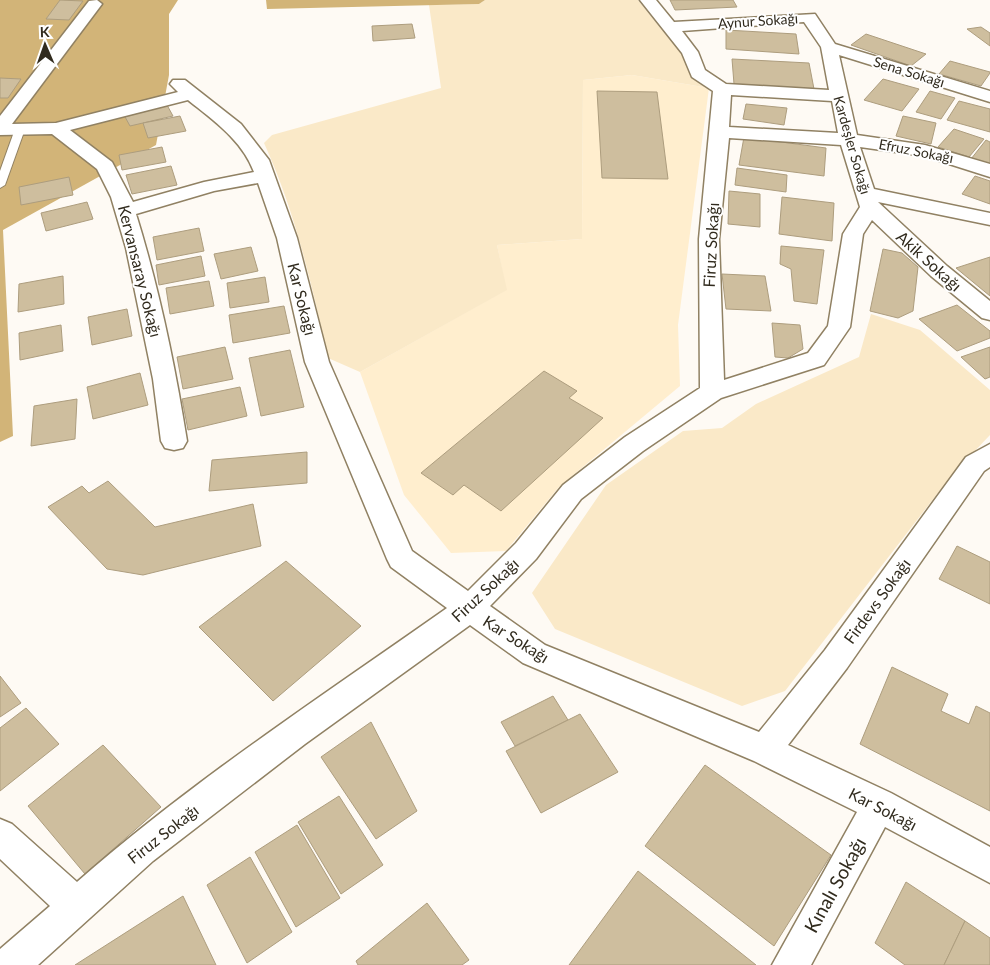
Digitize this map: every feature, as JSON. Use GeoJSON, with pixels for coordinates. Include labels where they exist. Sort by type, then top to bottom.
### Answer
{"type":"FeatureCollection","features":[{"type":"Feature","properties":{"kind":"street"},"geometry":{"type":"LineString","coordinates":[[648,0],[672,27],[690,52],[698,73],[722,90],[838,96]]}},
{"type":"Feature","properties":{"kind":"street"},"geometry":{"type":"LineString","coordinates":[[0,129],[94,4]]}},
{"type":"Feature","properties":{"kind":"street","name":"Aynur Sokağı"},"geometry":{"type":"LineString","coordinates":[[672,27],[809,17],[828,47]]}},
{"type":"Feature","properties":{"kind":"street","name":"Kardeşler Sokağı"},"geometry":{"type":"LineString","coordinates":[[712,392],[816,359],[840,327],[853,234],[868,200],[849,141],[828,47]]}},
{"type":"Feature","properties":{"kind":"street","name":"Sena Sokağı"},"geometry":{"type":"LineString","coordinates":[[828,47],[990,97]]}},
{"type":"Feature","properties":{"kind":"street","name":"Kar Sokağı"},"geometry":{"type":"LineString","coordinates":[[56,128],[185,89],[235,128],[259,160],[287,238],[317,362],[401,559],[534,654],[765,750],[879,805],[990,866]]}},
{"type":"Feature","properties":{"kind":"street","name":"Firuz Sokağı"},"geometry":{"type":"LineString","coordinates":[[10,965],[141,849],[279,745],[469,609],[526,551],[572,492],[634,444],[712,392],[709,239],[720,132],[722,90]]}},
{"type":"Feature","properties":{"kind":"street"},"geometry":{"type":"LineString","coordinates":[[0,129],[56,128]]}},
{"type":"Feature","properties":{"kind":"street","name":"Kervansaray Sokağı"},"geometry":{"type":"LineString","coordinates":[[56,128],[105,166],[121,197],[136,248],[166,379],[174,441]]}},
{"type":"Feature","properties":{"kind":"street","name":"Efruz Sokağı"},"geometry":{"type":"LineString","coordinates":[[720,132],[884,143],[953,157],[990,171]]}},
{"type":"Feature","properties":{"kind":"street"},"geometry":{"type":"LineString","coordinates":[[125,211],[211,186],[265,176]]}},
{"type":"Feature","properties":{"kind":"street"},"geometry":{"type":"LineString","coordinates":[[868,200],[990,219]]}},
{"type":"Feature","properties":{"kind":"street","name":"Akik Sokağı"},"geometry":{"type":"LineString","coordinates":[[868,200],[939,271],[990,314]]}},
{"type":"Feature","properties":{"kind":"street","name":"Firdevs Sokağı"},"geometry":{"type":"LineString","coordinates":[[765,750],[836,659],[975,464],[990,454]]}},
{"type":"Feature","properties":{"kind":"street","name":"Kınalı Sokağı"},"geometry":{"type":"LineString","coordinates":[[791,965],[879,805]]}},
{"type":"Feature","properties":{"kind":"street"},"geometry":{"type":"LineString","coordinates":[[0,836],[76,906]]}},
{"type":"Feature","properties":{"kind":"lane"},"geometry":{"type":"LineString","coordinates":[[0,185],[20,130]]}},
{"type":"Feature","properties":{"kind":"shaded area"},"geometry":{"type":"Polygon","coordinates":[[[0,0],[178,0],[169,14],[169,75],[156,145],[3,230],[13,436],[0,442],[0,0]]]}},
{"type":"Feature","properties":{"kind":"shaded area"},"geometry":{"type":"Polygon","coordinates":[[[266,0],[485,0],[479,4],[267,9],[266,0]]]}},
{"type":"Feature","properties":{"kind":"shaded area"},"geometry":{"type":"Polygon","coordinates":[[[485,0],[638,0],[709,88],[632,75],[583,80],[582,239],[497,245],[507,290],[360,372],[328,358],[294,222],[264,143],[272,135],[441,88],[429,5],[479,4],[485,0]]]}},
{"type":"Feature","properties":{"kind":"shaded area"},"geometry":{"type":"Polygon","coordinates":[[[632,75],[709,88],[678,325],[680,386],[559,487],[506,551],[451,553],[404,495],[360,372],[506,290],[497,245],[582,239],[583,80],[632,75]]]}},
{"type":"Feature","properties":{"kind":"shaded area"},"geometry":{"type":"Polygon","coordinates":[[[871,314],[920,330],[990,390],[990,435],[951,476],[785,691],[742,706],[555,629],[532,593],[606,485],[683,431],[722,428],[756,404],[859,357],[871,314]]]}},
{"type":"Feature","properties":{"kind":"building"},"geometry":{"type":"Polygon","coordinates":[[[60,0],[83,1],[69,20],[46,19],[60,0]]]}},
{"type":"Feature","properties":{"kind":"building"},"geometry":{"type":"Polygon","coordinates":[[[670,0],[733,0],[737,7],[675,10],[670,0]]]}},
{"type":"Feature","properties":{"kind":"building"},"geometry":{"type":"Polygon","coordinates":[[[412,24],[415,38],[373,41],[372,26],[412,24]]]}},
{"type":"Feature","properties":{"kind":"building"},"geometry":{"type":"Polygon","coordinates":[[[981,27],[990,33],[990,46],[967,29],[981,27]]]}},
{"type":"Feature","properties":{"kind":"building"},"geometry":{"type":"Polygon","coordinates":[[[726,30],[796,34],[799,54],[726,49],[726,30]]]}},
{"type":"Feature","properties":{"kind":"building"},"geometry":{"type":"Polygon","coordinates":[[[866,34],[926,54],[911,66],[851,45],[866,34]]]}},
{"type":"Feature","properties":{"kind":"building"},"geometry":{"type":"Polygon","coordinates":[[[732,59],[809,63],[814,89],[734,84],[732,59]]]}},
{"type":"Feature","properties":{"kind":"building"},"geometry":{"type":"Polygon","coordinates":[[[950,61],[990,73],[981,86],[939,74],[950,61]]]}},
{"type":"Feature","properties":{"kind":"building"},"geometry":{"type":"Polygon","coordinates":[[[0,78],[21,79],[8,98],[0,98],[0,78]]]}},
{"type":"Feature","properties":{"kind":"building"},"geometry":{"type":"Polygon","coordinates":[[[883,79],[919,89],[902,111],[864,100],[883,79]]]}},
{"type":"Feature","properties":{"kind":"building"},"geometry":{"type":"Polygon","coordinates":[[[597,91],[657,92],[668,179],[602,178],[597,91]]]}},
{"type":"Feature","properties":{"kind":"building"},"geometry":{"type":"Polygon","coordinates":[[[930,91],[955,98],[941,119],[916,112],[930,91]]]}},
{"type":"Feature","properties":{"kind":"building"},"geometry":{"type":"Polygon","coordinates":[[[959,101],[990,109],[990,132],[947,120],[959,101]]]}},
{"type":"Feature","properties":{"kind":"building"},"geometry":{"type":"Polygon","coordinates":[[[746,104],[787,108],[784,125],[743,119],[746,104]]]}},
{"type":"Feature","properties":{"kind":"building"},"geometry":{"type":"Polygon","coordinates":[[[167,105],[173,116],[130,126],[124,115],[167,105]]]}},
{"type":"Feature","properties":{"kind":"building"},"geometry":{"type":"Polygon","coordinates":[[[180,116],[186,131],[148,138],[143,123],[180,116]]]}},
{"type":"Feature","properties":{"kind":"building"},"geometry":{"type":"Polygon","coordinates":[[[903,116],[936,123],[931,144],[896,136],[903,116]]]}},
{"type":"Feature","properties":{"kind":"building"},"geometry":{"type":"Polygon","coordinates":[[[954,129],[984,139],[969,157],[938,147],[954,129]]]}},
{"type":"Feature","properties":{"kind":"building"},"geometry":{"type":"Polygon","coordinates":[[[744,137],[826,148],[824,176],[739,165],[744,137]]]}},
{"type":"Feature","properties":{"kind":"building"},"geometry":{"type":"Polygon","coordinates":[[[986,140],[990,142],[990,165],[971,159],[986,140]]]}},
{"type":"Feature","properties":{"kind":"building"},"geometry":{"type":"Polygon","coordinates":[[[162,147],[166,162],[122,170],[119,155],[162,147]]]}},
{"type":"Feature","properties":{"kind":"building"},"geometry":{"type":"Polygon","coordinates":[[[171,166],[177,185],[132,194],[126,175],[171,166]]]}},
{"type":"Feature","properties":{"kind":"building"},"geometry":{"type":"Polygon","coordinates":[[[737,168],[787,175],[786,192],[735,185],[737,168]]]}},
{"type":"Feature","properties":{"kind":"building"},"geometry":{"type":"Polygon","coordinates":[[[975,176],[990,181],[990,204],[962,194],[975,176]]]}},
{"type":"Feature","properties":{"kind":"building"},"geometry":{"type":"Polygon","coordinates":[[[69,177],[73,195],[21,205],[19,187],[69,177]]]}},
{"type":"Feature","properties":{"kind":"building"},"geometry":{"type":"Polygon","coordinates":[[[729,191],[760,194],[760,227],[728,224],[729,191]]]}},
{"type":"Feature","properties":{"kind":"building"},"geometry":{"type":"Polygon","coordinates":[[[782,197],[834,203],[832,241],[779,234],[782,197]]]}},
{"type":"Feature","properties":{"kind":"building"},"geometry":{"type":"Polygon","coordinates":[[[87,202],[93,219],[46,231],[41,213],[87,202]]]}},
{"type":"Feature","properties":{"kind":"building"},"geometry":{"type":"Polygon","coordinates":[[[199,228],[204,251],[157,260],[153,237],[199,228]]]}},
{"type":"Feature","properties":{"kind":"building"},"geometry":{"type":"Polygon","coordinates":[[[781,246],[824,250],[817,304],[794,301],[791,269],[780,264],[781,246]]]}},
{"type":"Feature","properties":{"kind":"building"},"geometry":{"type":"Polygon","coordinates":[[[251,247],[258,271],[221,279],[214,254],[251,247]]]}},
{"type":"Feature","properties":{"kind":"building"},"geometry":{"type":"Polygon","coordinates":[[[883,249],[902,253],[918,267],[913,311],[898,318],[870,311],[883,249]]]}},
{"type":"Feature","properties":{"kind":"building"},"geometry":{"type":"Polygon","coordinates":[[[201,256],[205,276],[159,285],[156,265],[201,256]]]}},
{"type":"Feature","properties":{"kind":"building"},"geometry":{"type":"Polygon","coordinates":[[[990,257],[990,296],[956,268],[990,257]]]}},
{"type":"Feature","properties":{"kind":"building"},"geometry":{"type":"Polygon","coordinates":[[[722,274],[765,276],[771,311],[726,309],[722,274]]]}},
{"type":"Feature","properties":{"kind":"building"},"geometry":{"type":"Polygon","coordinates":[[[63,276],[64,304],[18,312],[19,284],[63,276]]]}},
{"type":"Feature","properties":{"kind":"building"},"geometry":{"type":"Polygon","coordinates":[[[265,277],[269,302],[230,308],[227,283],[265,277]]]}},
{"type":"Feature","properties":{"kind":"building"},"geometry":{"type":"Polygon","coordinates":[[[209,281],[214,306],[170,314],[166,288],[209,281]]]}},
{"type":"Feature","properties":{"kind":"building"},"geometry":{"type":"Polygon","coordinates":[[[957,305],[990,331],[990,338],[957,351],[919,319],[957,305]]]}},
{"type":"Feature","properties":{"kind":"building"},"geometry":{"type":"Polygon","coordinates":[[[284,306],[290,333],[233,343],[229,315],[284,306]]]}},
{"type":"Feature","properties":{"kind":"building"},"geometry":{"type":"Polygon","coordinates":[[[127,309],[132,336],[92,345],[88,317],[127,309]]]}},
{"type":"Feature","properties":{"kind":"building"},"geometry":{"type":"Polygon","coordinates":[[[772,323],[800,325],[803,349],[788,358],[775,357],[772,323]]]}},
{"type":"Feature","properties":{"kind":"building"},"geometry":{"type":"Polygon","coordinates":[[[61,325],[63,351],[20,360],[19,333],[61,325]]]}},
{"type":"Feature","properties":{"kind":"building"},"geometry":{"type":"Polygon","coordinates":[[[225,347],[233,379],[183,389],[177,357],[225,347]]]}},
{"type":"Feature","properties":{"kind":"building"},"geometry":{"type":"Polygon","coordinates":[[[990,347],[990,377],[985,379],[961,357],[990,347]]]}},
{"type":"Feature","properties":{"kind":"building"},"geometry":{"type":"Polygon","coordinates":[[[290,350],[304,407],[261,416],[249,358],[290,350]]]}},
{"type":"Feature","properties":{"kind":"building"},"geometry":{"type":"Polygon","coordinates":[[[544,371],[577,391],[569,398],[603,418],[501,511],[464,485],[453,495],[421,473],[544,371]]]}},
{"type":"Feature","properties":{"kind":"building"},"geometry":{"type":"Polygon","coordinates":[[[140,373],[148,405],[93,419],[87,387],[140,373]]]}},
{"type":"Feature","properties":{"kind":"building"},"geometry":{"type":"Polygon","coordinates":[[[240,387],[247,416],[188,430],[182,399],[240,387]]]}},
{"type":"Feature","properties":{"kind":"building"},"geometry":{"type":"Polygon","coordinates":[[[77,399],[75,439],[31,446],[34,406],[77,399]]]}},
{"type":"Feature","properties":{"kind":"building"},"geometry":{"type":"Polygon","coordinates":[[[307,452],[307,483],[209,491],[212,460],[307,452]]]}},
{"type":"Feature","properties":{"kind":"building"},"geometry":{"type":"Polygon","coordinates":[[[108,481],[155,527],[253,504],[261,546],[143,575],[107,569],[48,507],[82,486],[89,493],[108,481]]]}},
{"type":"Feature","properties":{"kind":"building"},"geometry":{"type":"Polygon","coordinates":[[[957,546],[990,562],[990,604],[939,579],[957,546]]]}},
{"type":"Feature","properties":{"kind":"building"},"geometry":{"type":"Polygon","coordinates":[[[286,561],[361,626],[273,701],[199,627],[286,561]]]}},
{"type":"Feature","properties":{"kind":"building"},"geometry":{"type":"Polygon","coordinates":[[[892,667],[948,694],[941,711],[969,724],[976,706],[990,713],[990,811],[860,744],[892,667]]]}},
{"type":"Feature","properties":{"kind":"building"},"geometry":{"type":"Polygon","coordinates":[[[0,676],[21,703],[0,717],[0,676]]]}},
{"type":"Feature","properties":{"kind":"building"},"geometry":{"type":"Polygon","coordinates":[[[553,696],[568,720],[515,746],[501,722],[553,696]]]}},
{"type":"Feature","properties":{"kind":"building"},"geometry":{"type":"Polygon","coordinates":[[[26,708],[59,744],[0,791],[0,728],[26,708]]]}},
{"type":"Feature","properties":{"kind":"building"},"geometry":{"type":"Polygon","coordinates":[[[580,714],[618,772],[541,813],[506,751],[580,714]]]}},
{"type":"Feature","properties":{"kind":"building"},"geometry":{"type":"Polygon","coordinates":[[[371,722],[417,811],[376,839],[321,757],[371,722]]]}},
{"type":"Feature","properties":{"kind":"building"},"geometry":{"type":"Polygon","coordinates":[[[103,745],[161,807],[85,874],[28,806],[103,745]]]}},
{"type":"Feature","properties":{"kind":"building"},"geometry":{"type":"Polygon","coordinates":[[[705,765],[831,855],[774,946],[645,846],[705,765]]]}},
{"type":"Feature","properties":{"kind":"building"},"geometry":{"type":"Polygon","coordinates":[[[339,796],[383,865],[341,894],[298,822],[339,796]]]}},
{"type":"Feature","properties":{"kind":"building"},"geometry":{"type":"Polygon","coordinates":[[[297,825],[340,898],[296,927],[255,852],[297,825]]]}},
{"type":"Feature","properties":{"kind":"building"},"geometry":{"type":"Polygon","coordinates":[[[250,857],[292,932],[247,963],[207,885],[250,857]]]}},
{"type":"Feature","properties":{"kind":"building"},"geometry":{"type":"Polygon","coordinates":[[[638,871],[756,965],[569,965],[638,871]]]}},
{"type":"Feature","properties":{"kind":"building"},"geometry":{"type":"Polygon","coordinates":[[[906,882],[965,921],[944,965],[905,965],[875,943],[906,882]]]}},
{"type":"Feature","properties":{"kind":"building"},"geometry":{"type":"Polygon","coordinates":[[[183,896],[216,965],[75,965],[183,896]]]}},
{"type":"Feature","properties":{"kind":"building"},"geometry":{"type":"Polygon","coordinates":[[[427,903],[469,960],[462,965],[358,965],[356,961],[427,903]]]}},
{"type":"Feature","properties":{"kind":"building"},"geometry":{"type":"Polygon","coordinates":[[[965,921],[990,938],[990,965],[944,965],[965,921]]]}}]}
